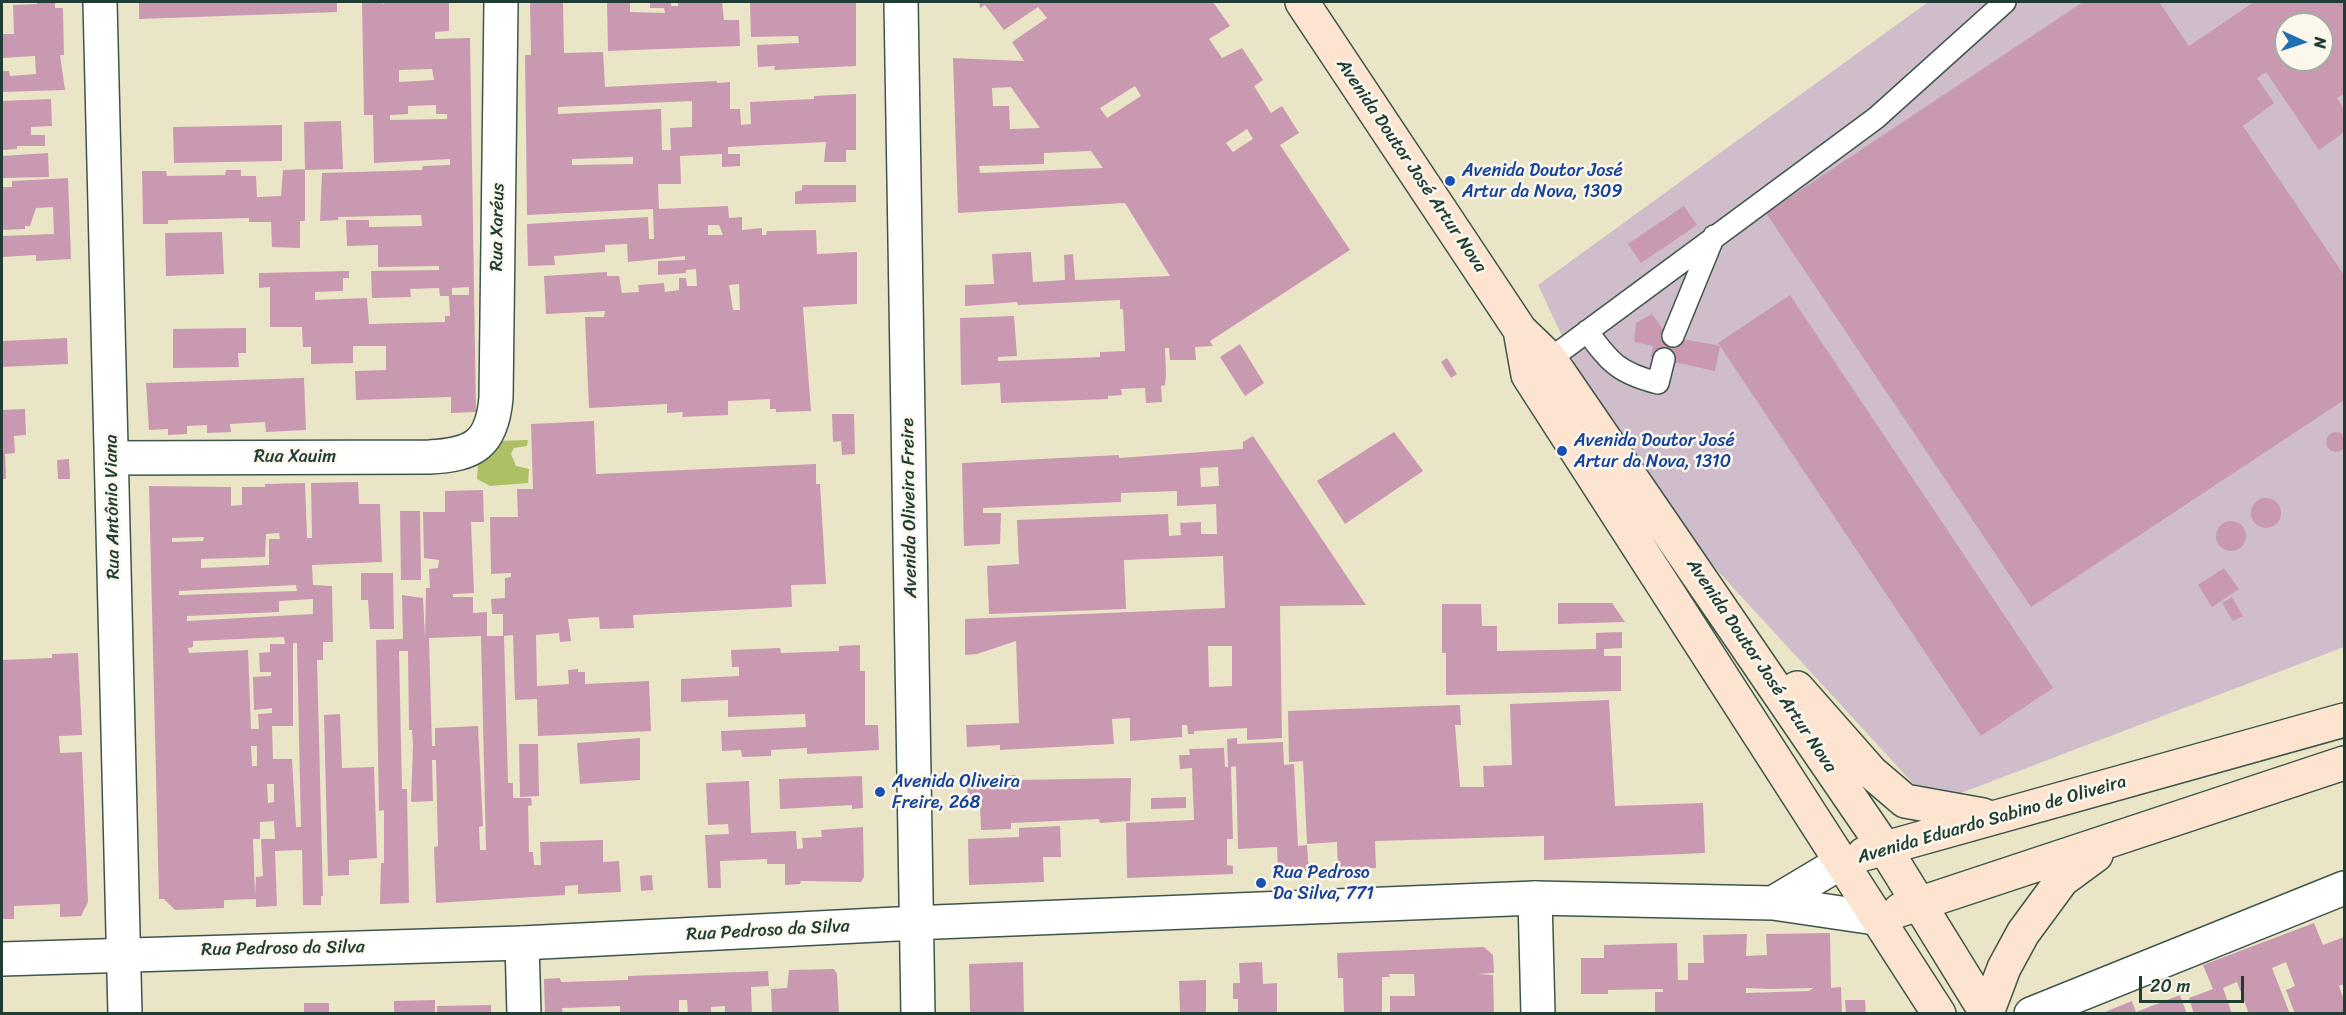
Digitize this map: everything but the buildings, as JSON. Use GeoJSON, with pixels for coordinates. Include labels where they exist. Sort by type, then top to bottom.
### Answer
{"type":"FeatureCollection","features":[{"type":"Feature","properties":{"kind":"main road","name":"Avenida Doutor José Artur Nova"},"geometry":{"type":"LineString","coordinates":[[1302,2],[1520,330],[1550,359],[1884,847],[1987,1013]]}},
{"type":"Feature","properties":{"kind":"main road","name":"Avenida Doutor José Artur Nova"},"geometry":{"type":"LineString","coordinates":[[1520,330],[1528,375],[1875,918],[1939,1014]]}},
{"type":"Feature","properties":{"kind":"main road"},"geometry":{"type":"LineString","coordinates":[[1706,585],[1871,772],[1905,801],[2000,818]]}},
{"type":"Feature","properties":{"kind":"main road","name":"Avenida Eduardo Sabino de Oliveira"},"geometry":{"type":"LineString","coordinates":[[1840,863],[1884,847],[2000,818],[2344,720]]}},
{"type":"Feature","properties":{"kind":"main road"},"geometry":{"type":"LineString","coordinates":[[1875,918],[2344,763]]}},
{"type":"Feature","properties":{"kind":"main road"},"geometry":{"type":"LineString","coordinates":[[1987,1013],[2004,968],[2023,933],[2062,880],[2120,838]]}},
{"type":"Feature","properties":{"kind":"street","name":"Rua Antônio Viana"},"geometry":{"type":"LineString","coordinates":[[100,2],[125,1014]]}},
{"type":"Feature","properties":{"kind":"street","name":"Rua Xaréus"},"geometry":{"type":"LineString","coordinates":[[477,447],[489,432],[496,398],[501,2]]}},
{"type":"Feature","properties":{"kind":"street","name":"Avenida Oliveira Freire"},"geometry":{"type":"LineString","coordinates":[[901,2],[918,1014]]}},
{"type":"Feature","properties":{"kind":"street","name":"Rua Xauim"},"geometry":{"type":"LineString","coordinates":[[112,458],[429,457],[463,453],[477,447]]}},
{"type":"Feature","properties":{"kind":"street","name":"Avenida Eduardo Sabino de Oliveira"},"geometry":{"type":"LineString","coordinates":[[1773,903],[1840,863]]}},
{"type":"Feature","properties":{"kind":"street"},"geometry":{"type":"LineString","coordinates":[[2031,1014],[2344,888]]}},
{"type":"Feature","properties":{"kind":"street","name":"Rua Pedroso da Silva"},"geometry":{"type":"LineString","coordinates":[[2,958],[522,943],[916,923],[1535,897],[1773,903]]}},
{"type":"Feature","properties":{"kind":"street"},"geometry":{"type":"LineString","coordinates":[[1535,897],[1538,1014]]}},
{"type":"Feature","properties":{"kind":"street"},"geometry":{"type":"LineString","coordinates":[[1773,903],[1875,918]]}},
{"type":"Feature","properties":{"kind":"street"},"geometry":{"type":"LineString","coordinates":[[522,943],[524,1014]]}},
{"type":"Feature","properties":{"kind":"lane"},"geometry":{"type":"LineString","coordinates":[[1550,359],[1876,118],[2005,2]]}},
{"type":"Feature","properties":{"kind":"lane"},"geometry":{"type":"LineString","coordinates":[[1673,336],[1714,236]]}},
{"type":"Feature","properties":{"kind":"lane"},"geometry":{"type":"LineString","coordinates":[[1587,331],[1610,363],[1635,377],[1658,383],[1664,360]]}},
{"type":"Feature","properties":{"kind":"shaded area"},"geometry":{"type":"Polygon","coordinates":[[[1928,2],[2344,2],[2344,647],[1932,804],[1626,471],[1538,285],[1928,2]]]}},
{"type":"Feature","properties":{"kind":"green space"},"geometry":{"type":"Polygon","coordinates":[[[528,440],[527,446],[514,448],[511,454],[516,466],[529,469],[528,483],[490,486],[477,479],[479,448],[494,441],[528,440]]]}},
{"type":"Feature","properties":{"kind":"place","name":"Avenida Doutor José Artur da Nova, 1309"},"geometry":{"type":"Point","coordinates":[1450,181]}},
{"type":"Feature","properties":{"kind":"place","name":"Avenida Doutor José Artur da Nova, 1310"},"geometry":{"type":"Point","coordinates":[1562,451]}},
{"type":"Feature","properties":{"kind":"place","name":"Avenida Oliveira Freire, 268"},"geometry":{"type":"Point","coordinates":[880,792]}},
{"type":"Feature","properties":{"kind":"place","name":"Rua Pedroso Da Silva, 771"},"geometry":{"type":"Point","coordinates":[1261,883]}}]}
